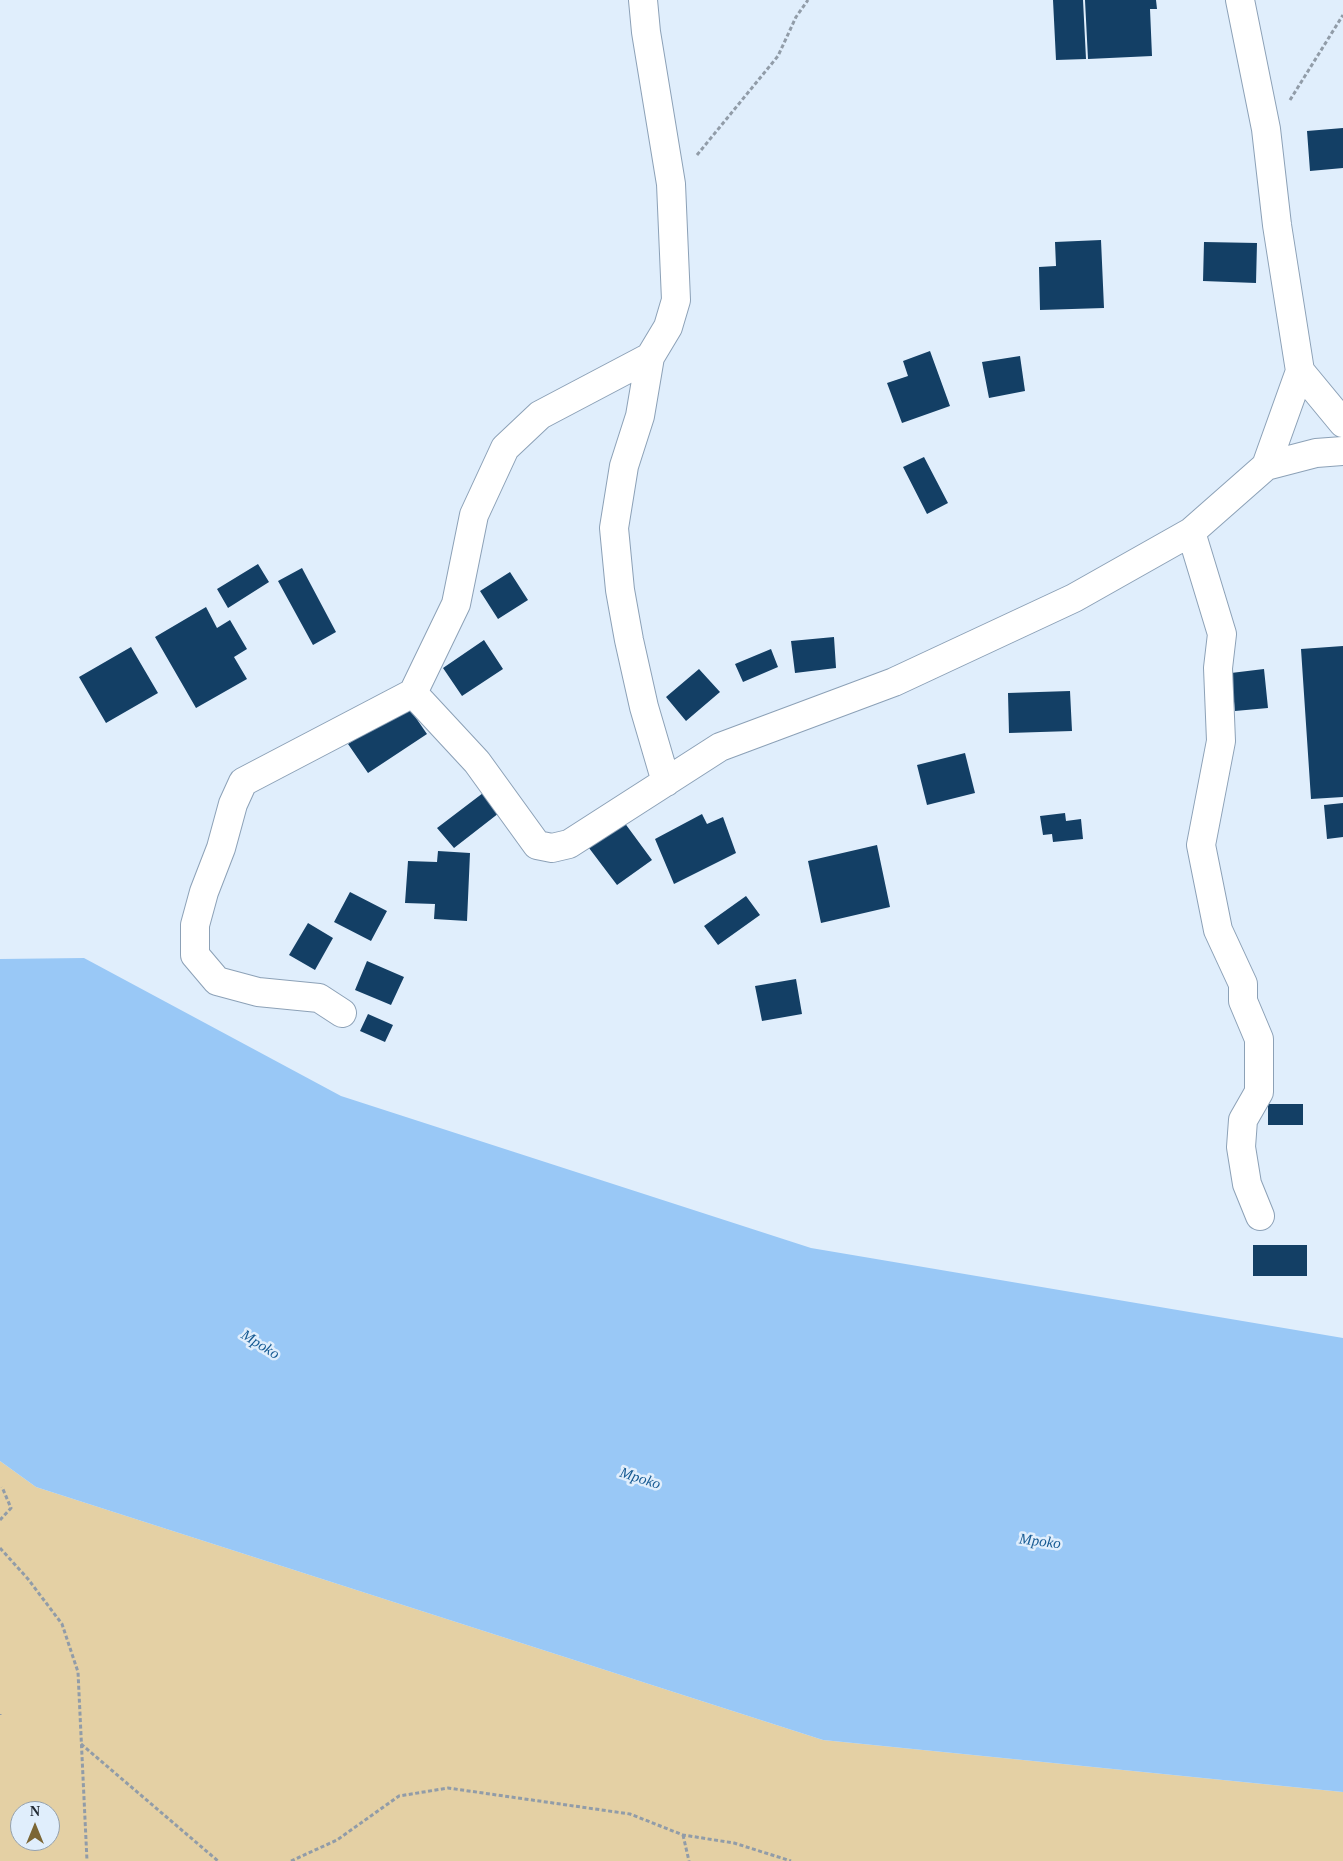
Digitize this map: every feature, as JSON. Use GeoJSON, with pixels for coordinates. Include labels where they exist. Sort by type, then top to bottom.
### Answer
{"type":"FeatureCollection","features":[{"type":"Feature","properties":{"kind":"street"},"geometry":{"type":"LineString","coordinates":[[643,0],[646,32],[671,184],[676,300],[668,327],[650,357],[640,416],[624,466],[614,528],[620,590],[629,640],[644,707],[666,782]]}},
{"type":"Feature","properties":{"kind":"street"},"geometry":{"type":"LineString","coordinates":[[1240,0],[1266,129],[1277,225],[1300,371],[1266,466]]}},
{"type":"Feature","properties":{"kind":"street"},"geometry":{"type":"LineString","coordinates":[[342,1013],[319,998],[258,992],[218,981],[195,955],[195,925],[233,804],[243,782],[414,693],[456,604],[474,515],[505,448],[540,415],[650,357]]}},
{"type":"Feature","properties":{"kind":"street"},"geometry":{"type":"LineString","coordinates":[[1300,371],[1343,423]]}},
{"type":"Feature","properties":{"kind":"street"},"geometry":{"type":"LineString","coordinates":[[414,693],[477,762],[537,845],[552,848],[569,844],[720,747],[894,682],[1074,598],[1191,532],[1266,466],[1316,454],[1343,451]]}},
{"type":"Feature","properties":{"kind":"street"},"geometry":{"type":"LineString","coordinates":[[1191,532],[1222,634],[1218,668],[1221,742],[1201,844],[1218,930],[1243,984],[1243,1001],[1259,1039],[1259,1092],[1243,1120],[1241,1148],[1247,1184],[1260,1216]]}},
{"type":"Feature","properties":{"kind":"path"},"geometry":{"type":"LineString","coordinates":[[671,184],[712,139],[778,56],[796,17],[808,0]]}},
{"type":"Feature","properties":{"kind":"path"},"geometry":{"type":"LineString","coordinates":[[1266,129],[1296,92],[1343,15]]}},
{"type":"Feature","properties":{"kind":"path"},"geometry":{"type":"LineString","coordinates":[[0,1520],[10,1508],[2,1487]]}},
{"type":"Feature","properties":{"kind":"path"},"geometry":{"type":"LineString","coordinates":[[0,1548],[28,1579],[62,1624],[78,1672],[87,1861]]}},
{"type":"Feature","properties":{"kind":"path"},"geometry":{"type":"LineString","coordinates":[[81,1743],[218,1861]]}},
{"type":"Feature","properties":{"kind":"path"},"geometry":{"type":"LineString","coordinates":[[291,1861],[337,1840],[400,1796],[448,1788],[630,1814],[683,1835],[734,1843],[792,1861]]}},
{"type":"Feature","properties":{"kind":"path"},"geometry":{"type":"LineString","coordinates":[[683,1835],[688,1861]]}},
{"type":"Feature","properties":{"kind":"shaded area"},"geometry":{"type":"Polygon","coordinates":[[[0,1461],[36,1487],[823,1740],[1343,1792],[1343,1861],[0,1861],[0,1461]]]}},
{"type":"Feature","properties":{"kind":"water","name":"Mpoko"},"geometry":{"type":"Polygon","coordinates":[[[84,958],[341,1096],[811,1248],[1343,1338],[1343,1792],[823,1740],[36,1487],[0,1461],[0,959],[84,958]]]}},
{"type":"Feature","properties":{"kind":"building"},"geometry":{"type":"Polygon","coordinates":[[[1053,0],[1083,0],[1086,59],[1056,60],[1053,0]]]}},
{"type":"Feature","properties":{"kind":"building"},"geometry":{"type":"Polygon","coordinates":[[[1085,0],[1156,0],[1157,9],[1150,9],[1152,56],[1088,59],[1085,0]]]}},
{"type":"Feature","properties":{"kind":"building"},"geometry":{"type":"Polygon","coordinates":[[[1343,128],[1343,168],[1310,171],[1307,131],[1343,128]]]}},
{"type":"Feature","properties":{"kind":"building"},"geometry":{"type":"Polygon","coordinates":[[[1101,240],[1104,308],[1040,310],[1039,267],[1056,266],[1055,242],[1101,240]]]}},
{"type":"Feature","properties":{"kind":"building"},"geometry":{"type":"Polygon","coordinates":[[[1204,242],[1257,243],[1256,283],[1203,281],[1204,242]]]}},
{"type":"Feature","properties":{"kind":"building"},"geometry":{"type":"Polygon","coordinates":[[[930,351],[950,406],[902,423],[887,383],[908,376],[903,361],[930,351]]]}},
{"type":"Feature","properties":{"kind":"building"},"geometry":{"type":"Polygon","coordinates":[[[1020,356],[1025,391],[989,398],[982,362],[1020,356]]]}},
{"type":"Feature","properties":{"kind":"building"},"geometry":{"type":"Polygon","coordinates":[[[924,457],[948,503],[927,514],[903,467],[924,457]]]}},
{"type":"Feature","properties":{"kind":"building"},"geometry":{"type":"Polygon","coordinates":[[[258,564],[269,582],[228,608],[217,589],[258,564]]]}},
{"type":"Feature","properties":{"kind":"building"},"geometry":{"type":"Polygon","coordinates":[[[302,568],[336,632],[313,645],[278,581],[302,568]]]}},
{"type":"Feature","properties":{"kind":"building"},"geometry":{"type":"Polygon","coordinates":[[[510,572],[528,600],[498,619],[480,591],[510,572]]]}},
{"type":"Feature","properties":{"kind":"building"},"geometry":{"type":"Polygon","coordinates":[[[206,607],[217,628],[230,620],[247,649],[234,657],[247,679],[196,708],[155,637],[206,607]]]}},
{"type":"Feature","properties":{"kind":"building"},"geometry":{"type":"Polygon","coordinates":[[[834,637],[836,668],[795,673],[791,641],[834,637]]]}},
{"type":"Feature","properties":{"kind":"building"},"geometry":{"type":"Polygon","coordinates":[[[484,640],[503,669],[462,696],[443,668],[484,640]]]}},
{"type":"Feature","properties":{"kind":"building"},"geometry":{"type":"Polygon","coordinates":[[[1343,646],[1343,797],[1311,799],[1301,649],[1343,646]]]}},
{"type":"Feature","properties":{"kind":"building"},"geometry":{"type":"Polygon","coordinates":[[[131,647],[158,693],[106,723],[79,677],[131,647]]]}},
{"type":"Feature","properties":{"kind":"building"},"geometry":{"type":"Polygon","coordinates":[[[771,649],[778,667],[743,682],[735,664],[771,649]]]}},
{"type":"Feature","properties":{"kind":"building"},"geometry":{"type":"Polygon","coordinates":[[[699,669],[720,692],[686,721],[666,697],[699,669]]]}},
{"type":"Feature","properties":{"kind":"building"},"geometry":{"type":"Polygon","coordinates":[[[1264,669],[1268,708],[1235,711],[1231,673],[1264,669]]]}},
{"type":"Feature","properties":{"kind":"building"},"geometry":{"type":"Polygon","coordinates":[[[1070,691],[1072,731],[1009,733],[1008,693],[1070,691]]]}},
{"type":"Feature","properties":{"kind":"building"},"geometry":{"type":"Polygon","coordinates":[[[407,705],[427,734],[368,773],[348,744],[407,705]]]}},
{"type":"Feature","properties":{"kind":"building"},"geometry":{"type":"Polygon","coordinates":[[[965,753],[975,793],[927,805],[917,765],[965,753]]]}},
{"type":"Feature","properties":{"kind":"building"},"geometry":{"type":"Polygon","coordinates":[[[483,793],[499,813],[454,848],[437,828],[483,793]]]}},
{"type":"Feature","properties":{"kind":"building"},"geometry":{"type":"Polygon","coordinates":[[[1343,803],[1343,837],[1327,839],[1324,805],[1343,803]]]}},
{"type":"Feature","properties":{"kind":"building"},"geometry":{"type":"Polygon","coordinates":[[[1065,813],[1066,821],[1081,819],[1083,839],[1053,842],[1052,834],[1043,835],[1040,816],[1065,813]]]}},
{"type":"Feature","properties":{"kind":"building"},"geometry":{"type":"Polygon","coordinates":[[[702,814],[707,824],[723,817],[736,853],[674,884],[655,839],[702,814]]]}},
{"type":"Feature","properties":{"kind":"building"},"geometry":{"type":"Polygon","coordinates":[[[624,822],[652,860],[617,885],[589,848],[624,822]]]}},
{"type":"Feature","properties":{"kind":"building"},"geometry":{"type":"Polygon","coordinates":[[[877,845],[890,907],[821,923],[808,861],[877,845]]]}},
{"type":"Feature","properties":{"kind":"building"},"geometry":{"type":"Polygon","coordinates":[[[438,851],[470,853],[467,921],[434,919],[435,904],[405,903],[408,861],[437,862],[438,851]]]}},
{"type":"Feature","properties":{"kind":"building"},"geometry":{"type":"Polygon","coordinates":[[[350,892],[387,911],[371,941],[334,922],[350,892]]]}},
{"type":"Feature","properties":{"kind":"building"},"geometry":{"type":"Polygon","coordinates":[[[746,896],[760,915],[718,945],[704,926],[746,896]]]}},
{"type":"Feature","properties":{"kind":"building"},"geometry":{"type":"Polygon","coordinates":[[[308,923],[333,938],[315,970],[289,955],[308,923]]]}},
{"type":"Feature","properties":{"kind":"building"},"geometry":{"type":"Polygon","coordinates":[[[367,961],[404,977],[391,1005],[355,990],[367,961]]]}},
{"type":"Feature","properties":{"kind":"building"},"geometry":{"type":"Polygon","coordinates":[[[796,979],[802,1014],[762,1021],[755,986],[796,979]]]}},
{"type":"Feature","properties":{"kind":"building"},"geometry":{"type":"Polygon","coordinates":[[[368,1014],[393,1025],[385,1042],[360,1031],[368,1014]]]}},
{"type":"Feature","properties":{"kind":"building"},"geometry":{"type":"Polygon","coordinates":[[[1268,1104],[1303,1104],[1303,1125],[1268,1125],[1268,1104]]]}},
{"type":"Feature","properties":{"kind":"building"},"geometry":{"type":"Polygon","coordinates":[[[1253,1245],[1307,1245],[1307,1276],[1253,1276],[1253,1245]]]}}]}
